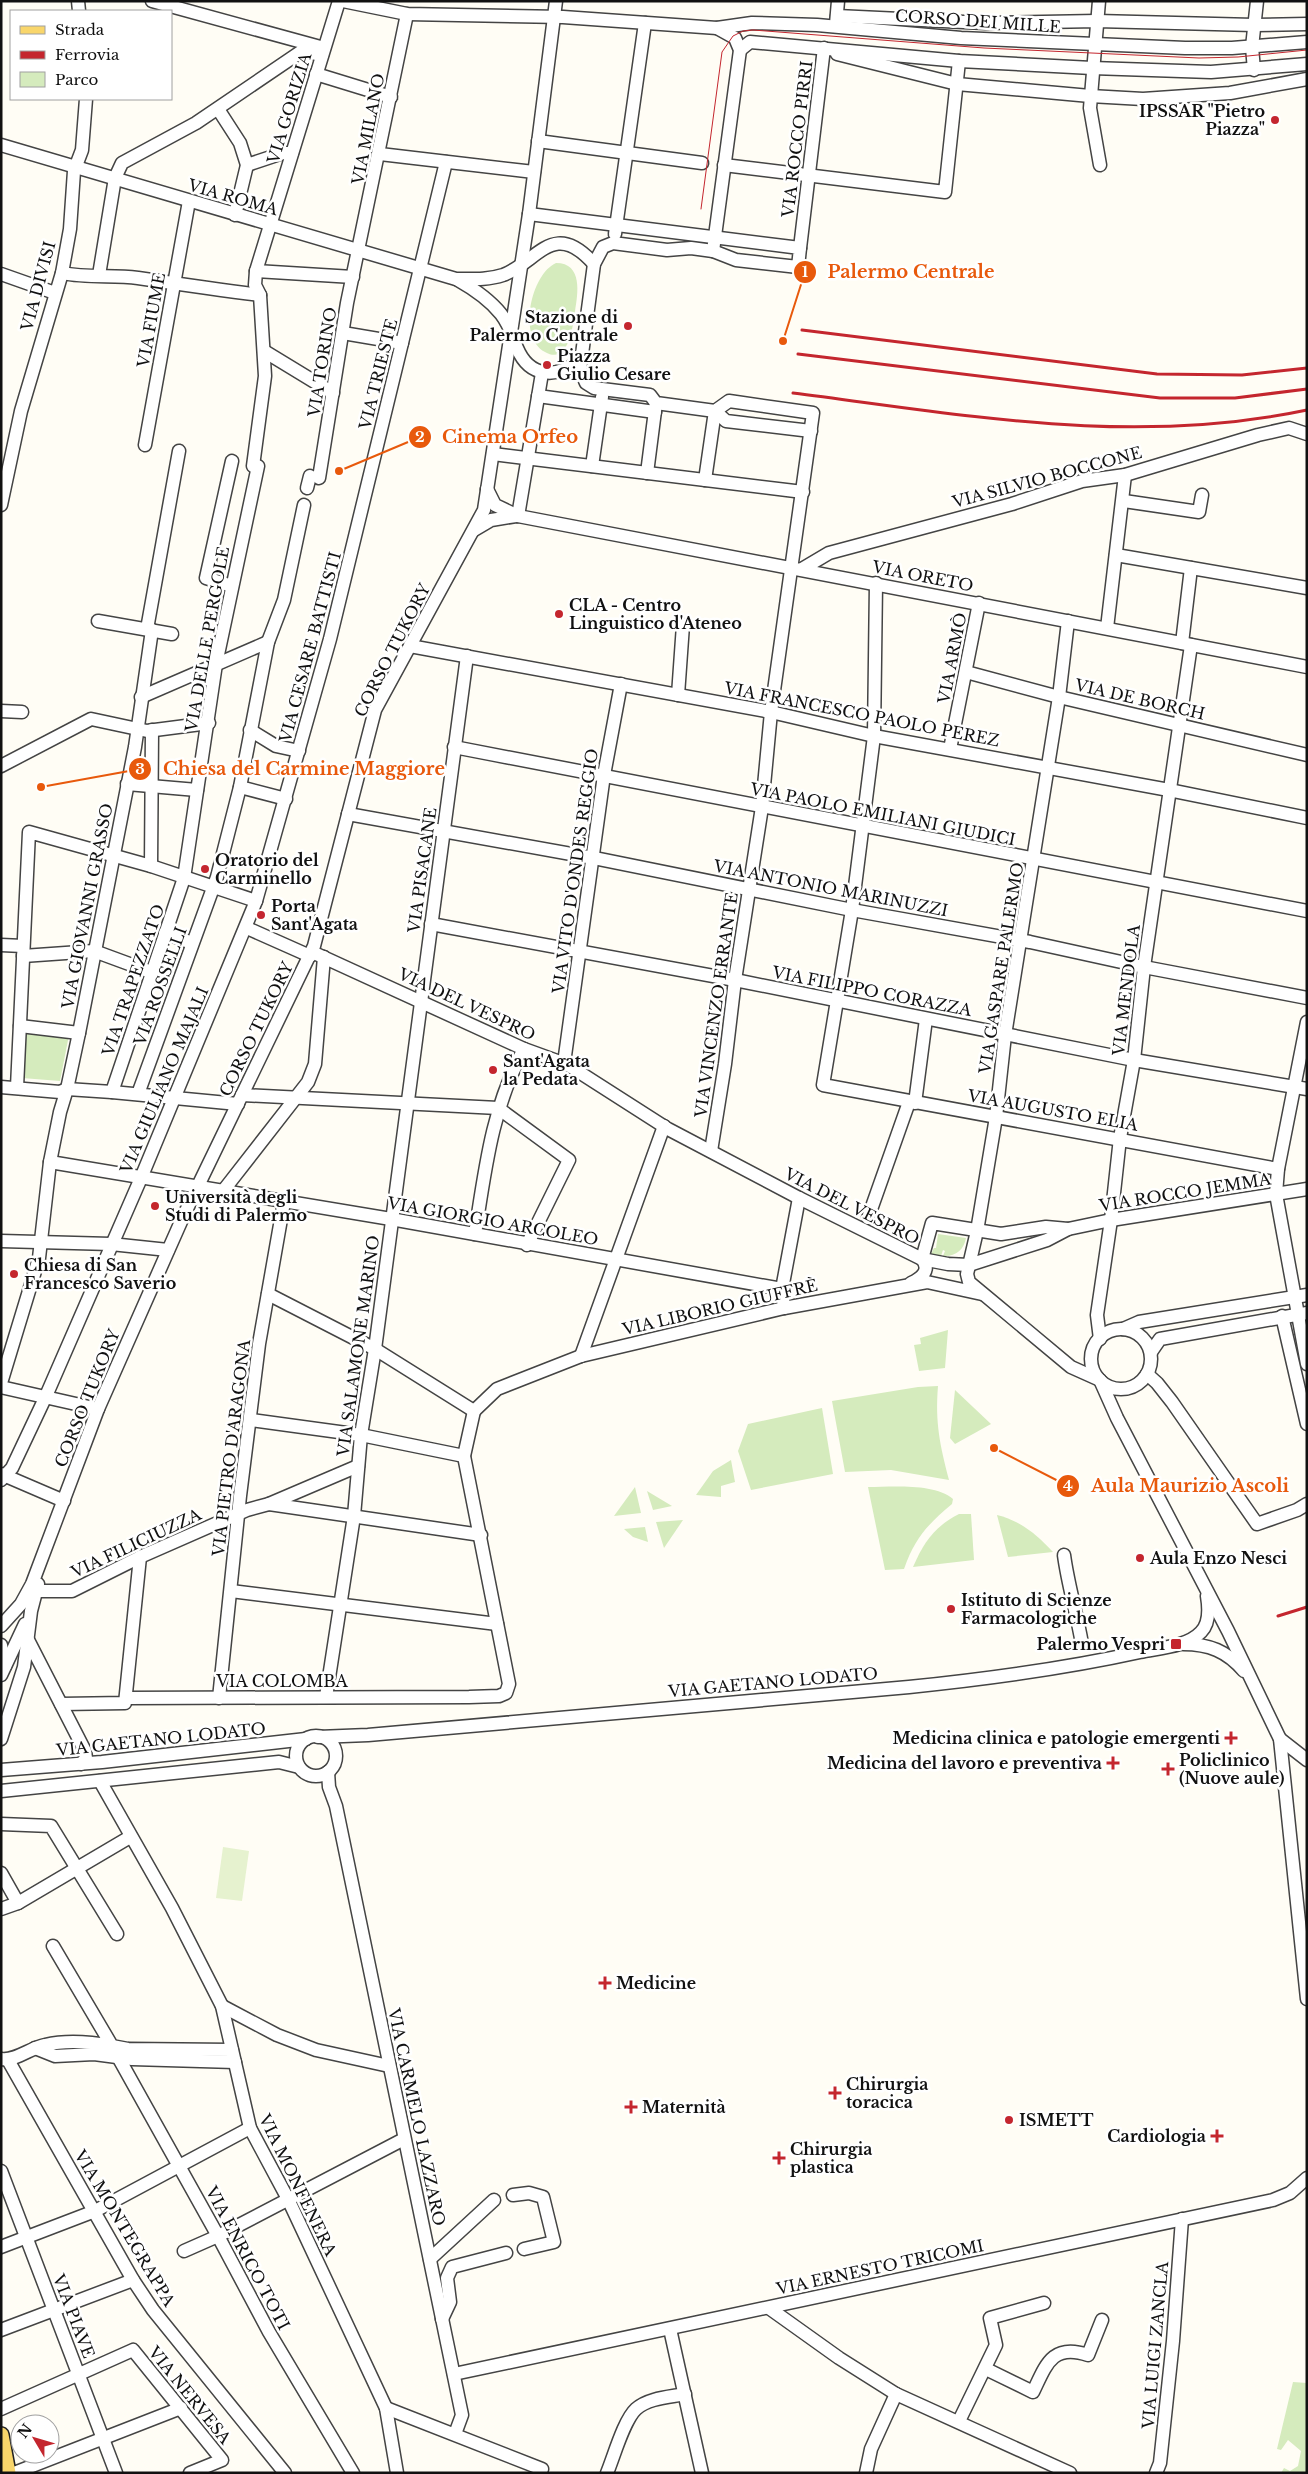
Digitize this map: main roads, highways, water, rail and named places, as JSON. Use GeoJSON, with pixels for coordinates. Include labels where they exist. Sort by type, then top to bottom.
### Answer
{"type":"FeatureCollection","features":[{"type":"Feature","properties":{"kind":"main road"},"geometry":{"type":"LineString","coordinates":[[1,2435],[8,2473]]}},
{"type":"Feature","properties":{"kind":"tram line"},"geometry":{"type":"LineString","coordinates":[[701,209],[722,52],[733,36],[743,31],[753,30],[984,48],[1199,58],[1238,57],[1307,50]]}},
{"type":"Feature","properties":{"kind":"railway"},"geometry":{"type":"LineString","coordinates":[[802,330],[1157,374],[1242,375],[1307,368]]}},
{"type":"Feature","properties":{"kind":"railway"},"geometry":{"type":"LineString","coordinates":[[798,354],[1160,398],[1235,398],[1307,389]]}},
{"type":"Feature","properties":{"kind":"railway"},"geometry":{"type":"LineString","coordinates":[[793,393],[986,418],[1113,427],[1177,426],[1242,421],[1307,410]]}},
{"type":"Feature","properties":{"kind":"railway"},"geometry":{"type":"LineString","coordinates":[[1278,1616],[1307,1607]]}},
{"type":"Feature","properties":{"kind":"place","name":"IPSSAR \"Pietro Piazza\""},"geometry":{"type":"Point","coordinates":[1275,120]}},
{"type":"Feature","properties":{"kind":"place","name":"Stazione di Palermo Centrale"},"geometry":{"type":"Point","coordinates":[628,326]}},
{"type":"Feature","properties":{"kind":"place","name":"Palermo Centrale"},"geometry":{"type":"Point","coordinates":[783,341]}},
{"type":"Feature","properties":{"kind":"place","name":"Piazza Giulio Cesare"},"geometry":{"type":"Point","coordinates":[547,365]}},
{"type":"Feature","properties":{"kind":"place","name":"Cinema Orfeo"},"geometry":{"type":"Point","coordinates":[339,471]}},
{"type":"Feature","properties":{"kind":"place","name":"CLA - Centro Linguistico d'Ateneo"},"geometry":{"type":"Point","coordinates":[559,614]}},
{"type":"Feature","properties":{"kind":"place","name":"Chiesa del Carmine Maggiore"},"geometry":{"type":"Point","coordinates":[41,787]}},
{"type":"Feature","properties":{"kind":"place","name":"Oratorio del Carminello"},"geometry":{"type":"Point","coordinates":[205,869]}},
{"type":"Feature","properties":{"kind":"place","name":"Porta Sant'Agata"},"geometry":{"type":"Point","coordinates":[261,915]}},
{"type":"Feature","properties":{"kind":"place","name":"Sant'Agata la Pedata"},"geometry":{"type":"Point","coordinates":[493,1070]}},
{"type":"Feature","properties":{"kind":"place","name":"Università degli Studi di Palermo"},"geometry":{"type":"Point","coordinates":[155,1206]}},
{"type":"Feature","properties":{"kind":"place","name":"Chiesa di San Francesco Saverio"},"geometry":{"type":"Point","coordinates":[14,1274]}},
{"type":"Feature","properties":{"kind":"place","name":"Aula Maurizio Ascoli"},"geometry":{"type":"Point","coordinates":[994,1448]}},
{"type":"Feature","properties":{"kind":"place","name":"Aula Enzo Nesci"},"geometry":{"type":"Point","coordinates":[1140,1558]}},
{"type":"Feature","properties":{"kind":"place","name":"Istituto di Scienze Farmacologiche"},"geometry":{"type":"Point","coordinates":[951,1609]}},
{"type":"Feature","properties":{"kind":"place","name":"Palermo Vespri"},"geometry":{"type":"Point","coordinates":[1176,1644]}},
{"type":"Feature","properties":{"kind":"place","name":"Medicina clinica e patologie emergenti"},"geometry":{"type":"Point","coordinates":[1231,1738]}},
{"type":"Feature","properties":{"kind":"place","name":"Medicina del lavoro e preventiva"},"geometry":{"type":"Point","coordinates":[1113,1763]}},
{"type":"Feature","properties":{"kind":"place","name":"Policlinico (Nuove aule)"},"geometry":{"type":"Point","coordinates":[1168,1769]}},
{"type":"Feature","properties":{"kind":"place","name":"Medicine"},"geometry":{"type":"Point","coordinates":[605,1983]}},
{"type":"Feature","properties":{"kind":"place","name":"Chirurgia toracica"},"geometry":{"type":"Point","coordinates":[835,2093]}},
{"type":"Feature","properties":{"kind":"place","name":"Maternità"},"geometry":{"type":"Point","coordinates":[631,2107]}},
{"type":"Feature","properties":{"kind":"place","name":"ISMETT"},"geometry":{"type":"Point","coordinates":[1009,2120]}},
{"type":"Feature","properties":{"kind":"place","name":"Cardiologia"},"geometry":{"type":"Point","coordinates":[1217,2136]}},
{"type":"Feature","properties":{"kind":"place","name":"Chirurgia plastica"},"geometry":{"type":"Point","coordinates":[779,2158]}}]}
